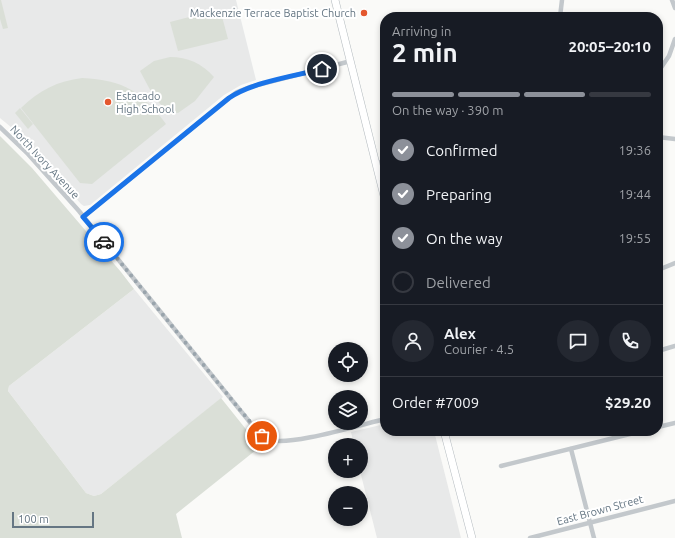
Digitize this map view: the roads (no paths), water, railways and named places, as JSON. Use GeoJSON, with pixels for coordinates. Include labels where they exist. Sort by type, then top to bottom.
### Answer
{"type":"FeatureCollection","features":[{"type":"Feature","properties":{"kind":"main road"},"geometry":{"type":"LineString","coordinates":[[335,0],[376,163],[380,169]]}},
{"type":"Feature","properties":{"kind":"main road"},"geometry":{"type":"LineString","coordinates":[[445,436],[472,538]]}},
{"type":"Feature","properties":{"kind":"street"},"geometry":{"type":"LineString","coordinates":[[561,12],[562,0]]}},
{"type":"Feature","properties":{"kind":"street"},"geometry":{"type":"LineString","coordinates":[[672,0],[675,8]]}},
{"type":"Feature","properties":{"kind":"street"},"geometry":{"type":"LineString","coordinates":[[663,65],[669,56],[675,39]]}},
{"type":"Feature","properties":{"kind":"street"},"geometry":{"type":"LineString","coordinates":[[83,217],[237,92],[250,87],[351,61]]}},
{"type":"Feature","properties":{"kind":"street","name":"North Ivory Avenue"},"geometry":{"type":"LineString","coordinates":[[0,127],[41,168],[83,217],[262,436],[269,440],[295,441],[380,420]]}},
{"type":"Feature","properties":{"kind":"street"},"geometry":{"type":"LineString","coordinates":[[663,138],[675,139]]}},
{"type":"Feature","properties":{"kind":"street"},"geometry":{"type":"LineString","coordinates":[[376,163],[380,162]]}},
{"type":"Feature","properties":{"kind":"street"},"geometry":{"type":"LineString","coordinates":[[663,268],[675,263]]}},
{"type":"Feature","properties":{"kind":"street"},"geometry":{"type":"LineString","coordinates":[[663,350],[675,346]]}},
{"type":"Feature","properties":{"kind":"street"},"geometry":{"type":"LineString","coordinates":[[663,426],[675,423]]}},
{"type":"Feature","properties":{"kind":"street"},"geometry":{"type":"LineString","coordinates":[[501,466],[623,436]]}},
{"type":"Feature","properties":{"kind":"street"},"geometry":{"type":"LineString","coordinates":[[572,449],[594,538]]}},
{"type":"Feature","properties":{"kind":"street","name":"East Brown Street"},"geometry":{"type":"LineString","coordinates":[[530,538],[675,500]]}},
{"type":"Feature","properties":{"kind":"place","name":"Mackenzie Terrace Baptist Church"},"geometry":{"type":"Point","coordinates":[364,13]}},
{"type":"Feature","properties":{"kind":"place","name":"Estacado High School"},"geometry":{"type":"Point","coordinates":[108,102]}}]}
